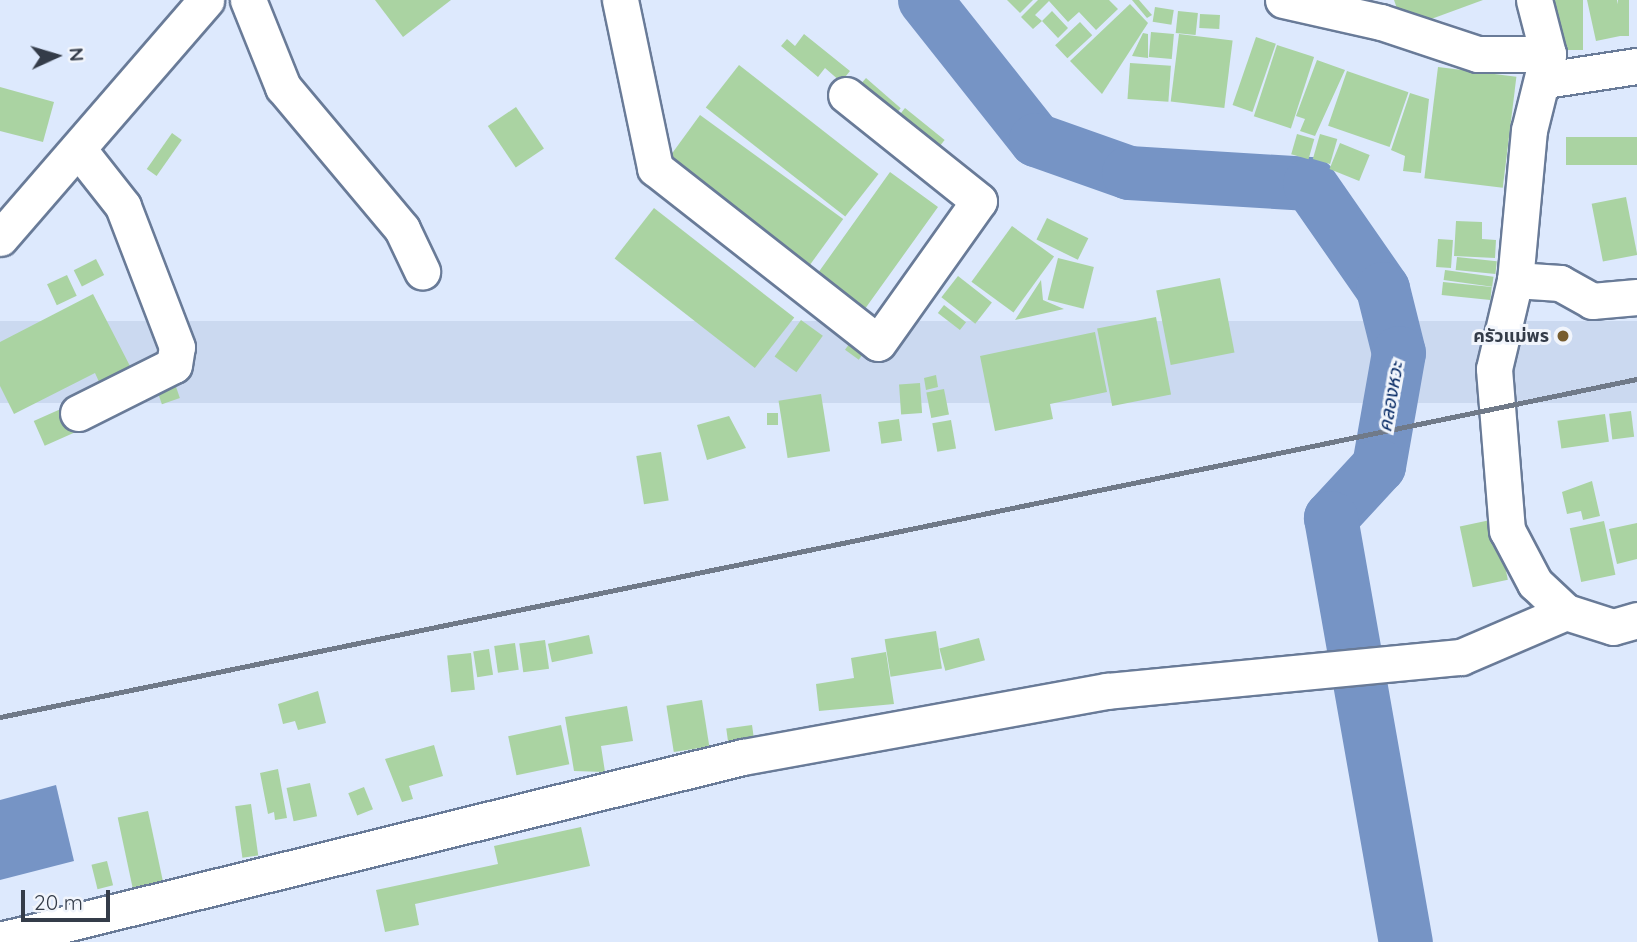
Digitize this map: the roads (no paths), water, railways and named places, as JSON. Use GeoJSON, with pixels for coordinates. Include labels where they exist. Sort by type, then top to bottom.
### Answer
{"type":"FeatureCollection","features":[{"type":"Feature","properties":{"kind":"street"},"geometry":{"type":"LineString","coordinates":[[0,237],[79,150],[206,0]]}},
{"type":"Feature","properties":{"kind":"street"},"geometry":{"type":"LineString","coordinates":[[248,0],[283,87],[402,229],[422,271]]}},
{"type":"Feature","properties":{"kind":"street"},"geometry":{"type":"LineString","coordinates":[[620,0],[655,168],[878,343],[979,201],[846,95]]}},
{"type":"Feature","properties":{"kind":"street"},"geometry":{"type":"LineString","coordinates":[[1283,0],[1381,22],[1478,54],[1546,67],[1637,66]]}},
{"type":"Feature","properties":{"kind":"street"},"geometry":{"type":"LineString","coordinates":[[1534,0],[1546,67],[1529,130],[1515,280],[1494,369],[1507,530],[1535,583],[1566,612],[1612,627],[1637,620]]}},
{"type":"Feature","properties":{"kind":"street"},"geometry":{"type":"LineString","coordinates":[[78,413],[174,365],[177,348],[123,206],[79,150]]}},
{"type":"Feature","properties":{"kind":"street"},"geometry":{"type":"LineString","coordinates":[[1515,280],[1560,284],[1592,301],[1637,297]]}},
{"type":"Feature","properties":{"kind":"street"},"geometry":{"type":"LineString","coordinates":[[0,940],[743,757],[1107,691],[1461,657],[1566,612]]}},
{"type":"Feature","properties":{"kind":"water"},"geometry":{"type":"Polygon","coordinates":[[[56,785],[74,861],[0,880],[0,800],[56,785]]]}},
{"type":"Feature","properties":{"kind":"waterway","name":"คลองหวะ"},"geometry":{"type":"LineString","coordinates":[[925,0],[1036,140],[1129,173],[1310,184],[1383,289],[1399,353],[1379,466],[1331,518],[1406,942]]}},
{"type":"Feature","properties":{"kind":"railway"},"geometry":{"type":"LineString","coordinates":[[0,717],[1637,379]]}},
{"type":"Feature","properties":{"kind":"place","name":"ครัวแม่พร"},"geometry":{"type":"Point","coordinates":[1563,336]}}]}
